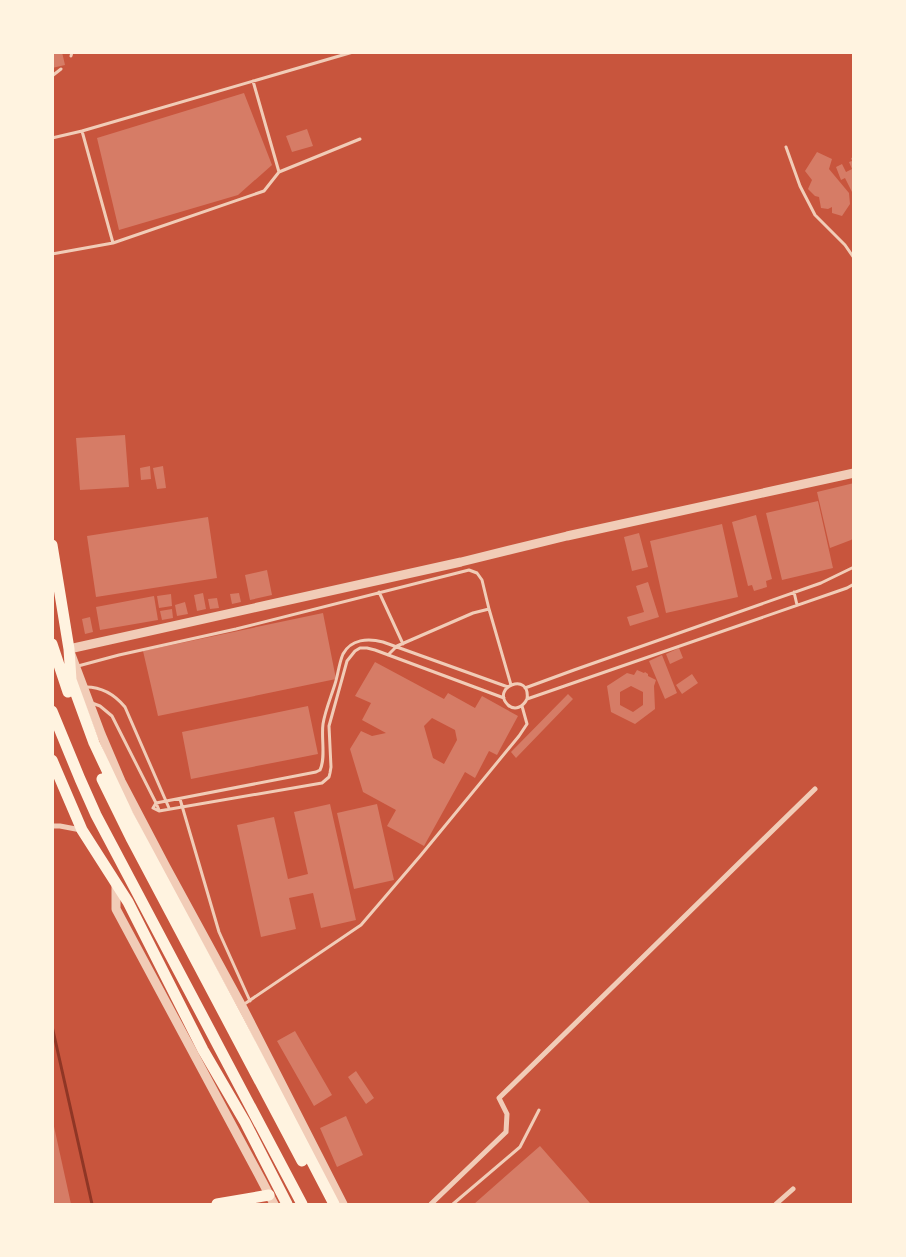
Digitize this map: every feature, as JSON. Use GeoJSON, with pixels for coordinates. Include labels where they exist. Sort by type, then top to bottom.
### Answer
{"type":"FeatureCollection","features":[{"type":"Feature","properties":{"kind":"highway"},"geometry":{"type":"LineString","coordinates":[[52,544],[69,649],[71,680],[94,743],[128,815],[144,836],[334,1204]]}},
{"type":"Feature","properties":{"kind":"highway"},"geometry":{"type":"LineString","coordinates":[[52,644],[80,726],[115,806],[325,1204]]}},
{"type":"Feature","properties":{"kind":"highway"},"geometry":{"type":"LineString","coordinates":[[52,711],[96,815],[302,1204]]}},
{"type":"Feature","properties":{"kind":"highway"},"geometry":{"type":"LineString","coordinates":[[52,760],[82,830],[132,910],[203,1050],[245,1122],[287,1204]]}},
{"type":"Feature","properties":{"kind":"highway"},"geometry":{"type":"LineString","coordinates":[[102,862],[144,836]]}},
{"type":"Feature","properties":{"kind":"highway"},"geometry":{"type":"LineString","coordinates":[[217,1204],[272,1200]]}},
{"type":"Feature","properties":{"kind":"street"},"geometry":{"type":"LineString","coordinates":[[343,1204],[242,1006],[144,836],[69,649],[854,473]]}},
{"type":"Feature","properties":{"kind":"street"},"geometry":{"type":"LineString","coordinates":[[431,1204],[506,1132],[507,1114],[500,1098],[815,789]]}},
{"type":"Feature","properties":{"kind":"street"},"geometry":{"type":"LineString","coordinates":[[52,826],[82,830]]}},
{"type":"Feature","properties":{"kind":"street"},"geometry":{"type":"LineString","coordinates":[[116,883],[116,909],[272,1200]]}},
{"type":"Feature","properties":{"kind":"street"},"geometry":{"type":"LineString","coordinates":[[776,1204],[794,1189]]}},
{"type":"Feature","properties":{"kind":"lane"},"geometry":{"type":"LineString","coordinates":[[52,138],[82,131],[353,52]]}},
{"type":"Feature","properties":{"kind":"lane"},"geometry":{"type":"LineString","coordinates":[[52,76],[62,69]]}},
{"type":"Feature","properties":{"kind":"lane"},"geometry":{"type":"LineString","coordinates":[[253,81],[278,172]]}},
{"type":"Feature","properties":{"kind":"lane"},"geometry":{"type":"LineString","coordinates":[[82,131],[113,243]]}},
{"type":"Feature","properties":{"kind":"lane"},"geometry":{"type":"LineString","coordinates":[[52,254],[113,243],[264,191],[278,172],[360,139]]}},
{"type":"Feature","properties":{"kind":"lane"},"geometry":{"type":"LineString","coordinates":[[786,147],[800,186],[815,215],[845,245],[854,258]]}},
{"type":"Feature","properties":{"kind":"lane"},"geometry":{"type":"LineString","coordinates":[[525,688],[822,583],[854,567]]}},
{"type":"Feature","properties":{"kind":"lane"},"geometry":{"type":"LineString","coordinates":[[75,667],[119,654],[254,624],[469,570],[477,573],[482,580],[509,686],[504,694],[505,702],[511,707],[519,707],[527,700],[854,584]]}},
{"type":"Feature","properties":{"kind":"lane"},"geometry":{"type":"LineString","coordinates":[[379,592],[404,644]]}},
{"type":"Feature","properties":{"kind":"lane"},"geometry":{"type":"LineString","coordinates":[[794,592],[798,605]]}},
{"type":"Feature","properties":{"kind":"lane"},"geometry":{"type":"LineString","coordinates":[[388,655],[397,646],[473,613],[489,609]]}},
{"type":"Feature","properties":{"kind":"lane"},"geometry":{"type":"LineString","coordinates":[[156,803],[320,770],[323,724],[342,655],[350,645],[357,641],[376,640],[509,686],[519,684],[527,692],[527,700]]}},
{"type":"Feature","properties":{"kind":"lane"},"geometry":{"type":"LineString","coordinates":[[156,803],[153,808],[159,811],[322,783],[329,777],[331,768],[329,726],[347,661],[360,648],[367,648],[388,655],[504,698]]}},
{"type":"Feature","properties":{"kind":"lane"},"geometry":{"type":"LineString","coordinates":[[83,687],[94,687],[112,694],[125,707],[169,808]]}},
{"type":"Feature","properties":{"kind":"lane"},"geometry":{"type":"LineString","coordinates":[[89,702],[100,706],[112,716],[156,803]]}},
{"type":"Feature","properties":{"kind":"lane"},"geometry":{"type":"LineString","coordinates":[[242,1006],[360,925],[421,855],[519,736],[527,724],[522,706]]}},
{"type":"Feature","properties":{"kind":"lane"},"geometry":{"type":"LineString","coordinates":[[323,724],[329,726]]}},
{"type":"Feature","properties":{"kind":"lane"},"geometry":{"type":"LineString","coordinates":[[180,799],[219,932],[250,1001]]}},
{"type":"Feature","properties":{"kind":"lane"},"geometry":{"type":"LineString","coordinates":[[453,1204],[520,1147],[539,1110]]}},
{"type":"Feature","properties":{"kind":"building"},"geometry":{"type":"Polygon","coordinates":[[[52,52],[62,52],[65,65],[52,68],[52,52]]]}},
{"type":"Feature","properties":{"kind":"building"},"geometry":{"type":"Polygon","coordinates":[[[244,93],[272,165],[238,195],[119,230],[97,138],[244,93]]]}},
{"type":"Feature","properties":{"kind":"building"},"geometry":{"type":"Polygon","coordinates":[[[307,129],[313,146],[292,152],[286,136],[307,129]]]}},
{"type":"Feature","properties":{"kind":"building"},"geometry":{"type":"Polygon","coordinates":[[[817,152],[832,159],[829,169],[849,193],[850,204],[842,216],[832,213],[832,207],[828,209],[821,208],[819,197],[815,196],[808,189],[812,180],[805,171],[817,152]]]}},
{"type":"Feature","properties":{"kind":"building"},"geometry":{"type":"Polygon","coordinates":[[[854,157],[854,196],[845,178],[841,180],[836,167],[842,164],[846,172],[852,169],[849,162],[854,157]]]}},
{"type":"Feature","properties":{"kind":"building"},"geometry":{"type":"Polygon","coordinates":[[[125,435],[129,487],[80,490],[76,438],[125,435]]]}},
{"type":"Feature","properties":{"kind":"building"},"geometry":{"type":"Polygon","coordinates":[[[150,466],[151,479],[141,480],[140,468],[150,466]]]}},
{"type":"Feature","properties":{"kind":"building"},"geometry":{"type":"Polygon","coordinates":[[[163,466],[166,488],[157,489],[153,468],[163,466]]]}},
{"type":"Feature","properties":{"kind":"building"},"geometry":{"type":"Polygon","coordinates":[[[854,483],[854,538],[830,548],[817,492],[854,483]]]}},
{"type":"Feature","properties":{"kind":"building"},"geometry":{"type":"Polygon","coordinates":[[[818,501],[833,568],[782,580],[766,513],[818,501]]]}},
{"type":"Feature","properties":{"kind":"building"},"geometry":{"type":"Polygon","coordinates":[[[756,515],[772,579],[766,581],[767,587],[754,591],[752,585],[748,586],[732,522],[756,515]]]}},
{"type":"Feature","properties":{"kind":"building"},"geometry":{"type":"Polygon","coordinates":[[[208,517],[217,578],[96,597],[87,536],[208,517]]]}},
{"type":"Feature","properties":{"kind":"building"},"geometry":{"type":"Polygon","coordinates":[[[722,524],[738,597],[666,613],[650,541],[722,524]]]}},
{"type":"Feature","properties":{"kind":"building"},"geometry":{"type":"Polygon","coordinates":[[[639,533],[648,567],[632,571],[624,537],[639,533]]]}},
{"type":"Feature","properties":{"kind":"building"},"geometry":{"type":"Polygon","coordinates":[[[267,570],[272,595],[250,600],[245,575],[267,570]]]}},
{"type":"Feature","properties":{"kind":"building"},"geometry":{"type":"Polygon","coordinates":[[[648,582],[659,617],[630,626],[627,617],[644,612],[636,586],[648,582]]]}},
{"type":"Feature","properties":{"kind":"building"},"geometry":{"type":"Polygon","coordinates":[[[203,593],[206,609],[197,611],[194,595],[203,593]]]}},
{"type":"Feature","properties":{"kind":"building"},"geometry":{"type":"Polygon","coordinates":[[[239,593],[241,602],[232,604],[230,594],[239,593]]]}},
{"type":"Feature","properties":{"kind":"building"},"geometry":{"type":"Polygon","coordinates":[[[171,594],[172,606],[159,608],[157,596],[171,594]]]}},
{"type":"Feature","properties":{"kind":"building"},"geometry":{"type":"Polygon","coordinates":[[[154,596],[158,620],[100,630],[96,607],[154,596]]]}},
{"type":"Feature","properties":{"kind":"building"},"geometry":{"type":"Polygon","coordinates":[[[217,598],[219,608],[210,609],[208,599],[217,598]]]}},
{"type":"Feature","properties":{"kind":"building"},"geometry":{"type":"Polygon","coordinates":[[[185,602],[188,614],[177,616],[175,605],[185,602]]]}},
{"type":"Feature","properties":{"kind":"building"},"geometry":{"type":"Polygon","coordinates":[[[172,609],[173,618],[162,620],[160,611],[172,609]]]}},
{"type":"Feature","properties":{"kind":"building"},"geometry":{"type":"Polygon","coordinates":[[[323,613],[336,679],[158,716],[143,651],[323,613]]]}},
{"type":"Feature","properties":{"kind":"building"},"geometry":{"type":"Polygon","coordinates":[[[90,617],[93,632],[85,634],[82,619],[90,617]]]}},
{"type":"Feature","properties":{"kind":"building"},"geometry":{"type":"Polygon","coordinates":[[[679,648],[683,658],[670,664],[666,654],[679,648]]]}},
{"type":"Feature","properties":{"kind":"building"},"geometry":{"type":"Polygon","coordinates":[[[662,655],[677,693],[665,699],[649,661],[662,655]]]}},
{"type":"Feature","properties":{"kind":"building"},"geometry":{"type":"Polygon","coordinates":[[[375,662],[444,699],[448,693],[475,708],[482,696],[518,716],[497,755],[489,751],[475,778],[465,772],[424,846],[387,826],[396,810],[363,792],[350,749],[361,731],[372,736],[386,733],[362,720],[371,703],[355,696],[375,662]],[[432,718],[424,726],[433,758],[444,764],[457,740],[455,730],[432,718]]]}},
{"type":"Feature","properties":{"kind":"building"},"geometry":{"type":"Polygon","coordinates":[[[637,670],[645,672],[656,680],[654,686],[655,709],[635,724],[611,712],[607,686],[627,673],[634,675],[637,670]],[[631,686],[620,692],[620,705],[633,712],[643,705],[643,692],[631,686]]]}},
{"type":"Feature","properties":{"kind":"building"},"geometry":{"type":"Polygon","coordinates":[[[692,674],[698,683],[682,694],[676,685],[692,674]]]}},
{"type":"Feature","properties":{"kind":"building"},"geometry":{"type":"Polygon","coordinates":[[[568,694],[573,699],[516,758],[511,752],[568,694]]]}},
{"type":"Feature","properties":{"kind":"building"},"geometry":{"type":"Polygon","coordinates":[[[308,706],[318,754],[191,779],[182,732],[308,706]]]}},
{"type":"Feature","properties":{"kind":"building"},"geometry":{"type":"Polygon","coordinates":[[[330,804],[356,920],[321,928],[313,893],[289,898],[296,929],[261,937],[237,825],[274,817],[288,879],[308,874],[294,812],[330,804]]]}},
{"type":"Feature","properties":{"kind":"building"},"geometry":{"type":"Polygon","coordinates":[[[377,804],[394,880],[354,889],[337,813],[377,804]]]}},
{"type":"Feature","properties":{"kind":"building"},"geometry":{"type":"Polygon","coordinates":[[[295,1031],[332,1095],[314,1106],[277,1041],[295,1031]]]}},
{"type":"Feature","properties":{"kind":"building"},"geometry":{"type":"Polygon","coordinates":[[[356,1071],[374,1098],[366,1104],[348,1077],[356,1071]]]}},
{"type":"Feature","properties":{"kind":"building"},"geometry":{"type":"Polygon","coordinates":[[[346,1116],[363,1155],[337,1167],[320,1128],[346,1116]]]}},
{"type":"Feature","properties":{"kind":"building"},"geometry":{"type":"Polygon","coordinates":[[[53,1122],[71,1204],[52,1204],[53,1122]]]}},
{"type":"Feature","properties":{"kind":"building"},"geometry":{"type":"Polygon","coordinates":[[[540,1146],[590,1203],[474,1204],[540,1146]]]}},
{"type":"Feature","properties":{"kind":"waterway"},"geometry":{"type":"LineString","coordinates":[[52,1026],[92,1204]]}}]}
